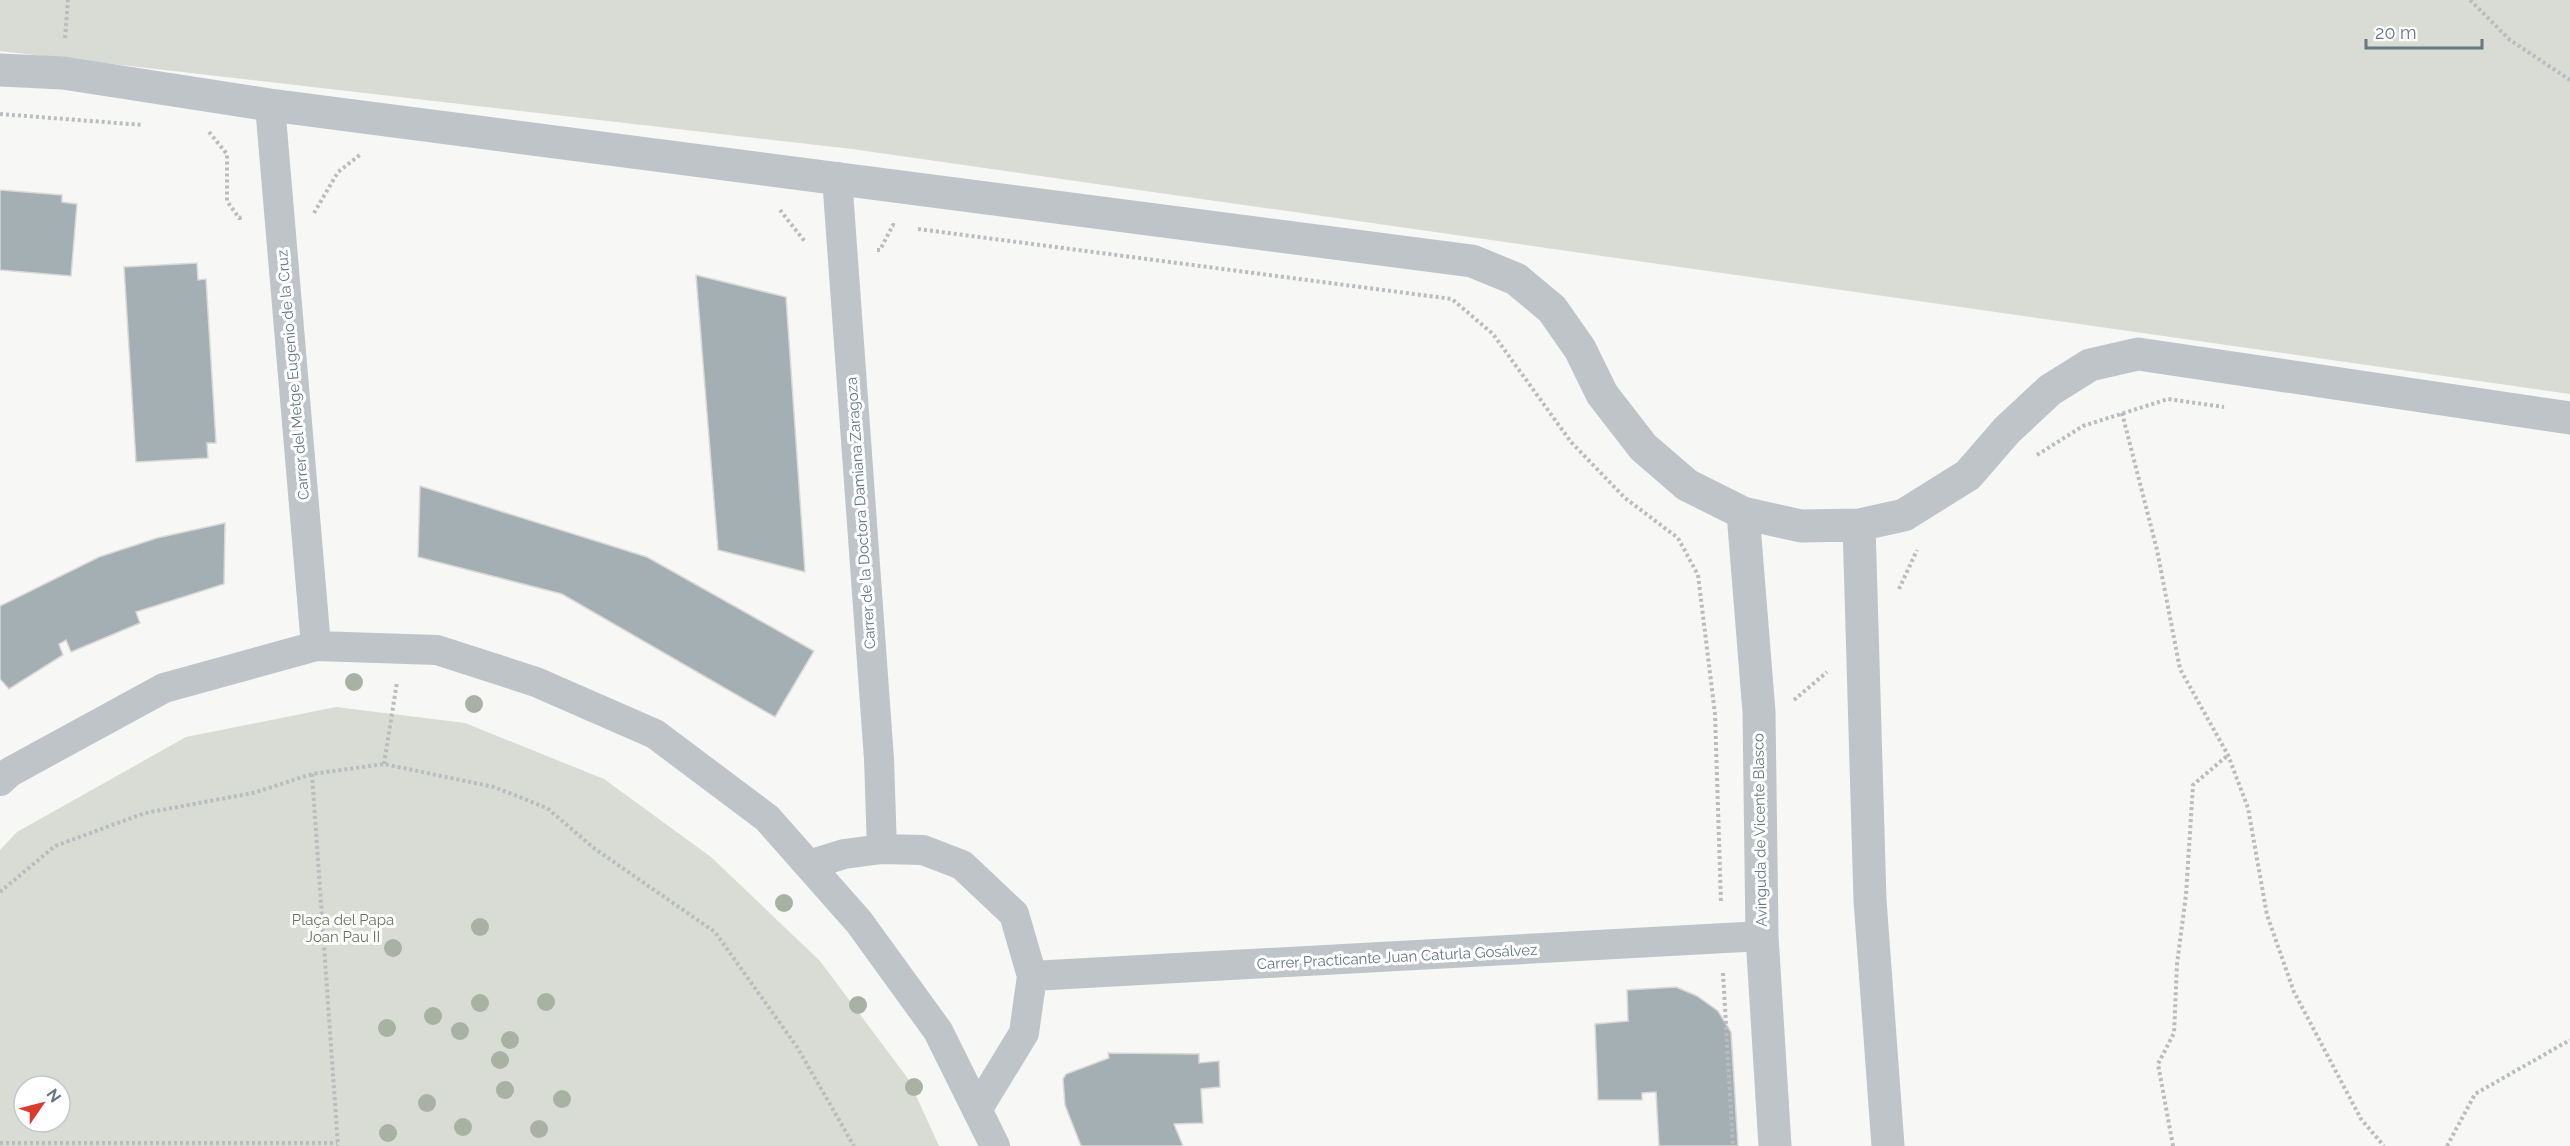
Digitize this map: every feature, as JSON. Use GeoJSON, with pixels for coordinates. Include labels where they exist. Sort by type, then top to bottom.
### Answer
{"type":"FeatureCollection","features":[{"type":"Feature","properties":{"kind":"street"},"geometry":{"type":"LineString","coordinates":[[0,70],[63,73],[270,105],[1472,261],[1516,279],[1552,309],[1580,350],[1602,394],[1643,447],[1687,485],[1743,513],[1801,526],[1859,525],[1904,515],[1968,475],[2007,430],[2050,390],[2090,365],[2138,354],[2570,418]]}},
{"type":"Feature","properties":{"kind":"street","name":"Carrer del Metge Eugenio de la Cruz"},"geometry":{"type":"LineString","coordinates":[[270,105],[316,646]]}},
{"type":"Feature","properties":{"kind":"street","name":"Carrer de la Doctora Damiana Zaragoza"},"geometry":{"type":"LineString","coordinates":[[837,177],[879,759],[882,849]]}},
{"type":"Feature","properties":{"kind":"street","name":"Avinguda de Vicente Blasco"},"geometry":{"type":"LineString","coordinates":[[1743,513],[1759,712],[1762,936],[1775,1146]]}},
{"type":"Feature","properties":{"kind":"street"},"geometry":{"type":"LineString","coordinates":[[1859,525],[1870,900],[1888,1146]]}},
{"type":"Feature","properties":{"kind":"street"},"geometry":{"type":"LineString","coordinates":[[0,781],[10,772],[164,688],[316,646],[437,650],[536,682],[655,734],[767,818],[859,922],[938,1031],[995,1146]]}},
{"type":"Feature","properties":{"kind":"street"},"geometry":{"type":"LineString","coordinates":[[809,866],[844,854],[882,849],[923,850],[962,865],[1014,914],[1032,976],[1024,1033],[976,1110]]}},
{"type":"Feature","properties":{"kind":"street","name":"Carrer Practicante Juan Caturla Gosálvez"},"geometry":{"type":"LineString","coordinates":[[1032,976],[1762,936]]}},
{"type":"Feature","properties":{"kind":"path"},"geometry":{"type":"LineString","coordinates":[[2470,0],[2510,39],[2570,80]]}},
{"type":"Feature","properties":{"kind":"path"},"geometry":{"type":"LineString","coordinates":[[0,114],[150,126]]}},
{"type":"Feature","properties":{"kind":"path"},"geometry":{"type":"LineString","coordinates":[[207,130],[227,154],[227,201],[239,218],[314,213],[338,172],[368,149]]}},
{"type":"Feature","properties":{"kind":"path"},"geometry":{"type":"LineString","coordinates":[[771,208],[782,210],[809,248],[880,250],[893,225],[905,227]]}},
{"type":"Feature","properties":{"kind":"path"},"geometry":{"type":"LineString","coordinates":[[916,229],[1452,299],[1493,334],[1571,442],[1625,498],[1678,538],[1698,575],[1715,714],[1722,939],[1733,1146]]}},
{"type":"Feature","properties":{"kind":"path"},"geometry":{"type":"LineString","coordinates":[[2027,461],[2083,426],[2168,399],[2226,407]]}},
{"type":"Feature","properties":{"kind":"path"},"geometry":{"type":"LineString","coordinates":[[2122,414],[2157,550],[2180,669],[2228,755],[2248,808],[2267,915],[2294,992],[2361,1119],[2384,1146]]}},
{"type":"Feature","properties":{"kind":"path"},"geometry":{"type":"LineString","coordinates":[[1895,598],[1916,551],[1926,545]]}},
{"type":"Feature","properties":{"kind":"path"},"geometry":{"type":"LineString","coordinates":[[384,764],[402,649]]}},
{"type":"Feature","properties":{"kind":"path"},"geometry":{"type":"LineString","coordinates":[[1715,714],[1784,709],[1837,663],[1862,662]]}},
{"type":"Feature","properties":{"kind":"path"},"geometry":{"type":"LineString","coordinates":[[2173,1146],[2158,1065],[2174,1033],[2193,785],[2228,755]]}},
{"type":"Feature","properties":{"kind":"path"},"geometry":{"type":"LineString","coordinates":[[0,892],[54,846],[145,813],[253,793],[312,774],[384,764],[494,787],[547,808],[595,849],[715,932],[797,1047],[854,1146]]}},
{"type":"Feature","properties":{"kind":"path"},"geometry":{"type":"LineString","coordinates":[[0,1143],[337,1144],[312,774]]}},
{"type":"Feature","properties":{"kind":"path"},"geometry":{"type":"LineString","coordinates":[[2447,1146],[2475,1094],[2570,1040]]}},
{"type":"Feature","properties":{"kind":"green space"},"geometry":{"type":"Polygon","coordinates":[[[0,0],[2570,0],[2570,394],[852,149],[0,51],[0,0]]]}},
{"type":"Feature","properties":{"kind":"green space","name":"Plaça del Papa Joan Pau II"},"geometry":{"type":"Polygon","coordinates":[[[336,707],[465,723],[604,779],[711,857],[820,961],[909,1080],[939,1146],[0,1146],[0,850],[17,832],[186,737],[336,707]]]}},
{"type":"Feature","properties":{"kind":"building"},"geometry":{"type":"Polygon","coordinates":[[[0,190],[62,195],[62,202],[77,204],[71,276],[0,270],[0,190]]]}},
{"type":"Feature","properties":{"kind":"building"},"geometry":{"type":"Polygon","coordinates":[[[197,263],[198,280],[206,279],[216,443],[207,443],[208,458],[136,462],[124,267],[197,263]]]}},
{"type":"Feature","properties":{"kind":"building"},"geometry":{"type":"Polygon","coordinates":[[[696,275],[786,297],[805,572],[718,550],[696,275]]]}},
{"type":"Feature","properties":{"kind":"building"},"geometry":{"type":"Polygon","coordinates":[[[420,486],[647,557],[814,651],[775,717],[562,594],[418,557],[420,486]]]}},
{"type":"Feature","properties":{"kind":"building"},"geometry":{"type":"Polygon","coordinates":[[[225,523],[224,584],[136,612],[140,623],[71,652],[66,640],[59,644],[63,655],[9,689],[0,679],[0,606],[99,557],[157,538],[225,523]]]}},
{"type":"Feature","properties":{"kind":"building"},"geometry":{"type":"Polygon","coordinates":[[[1676,987],[1697,996],[1718,1011],[1731,1032],[1738,1146],[1659,1146],[1656,1092],[1642,1093],[1642,1100],[1598,1100],[1595,1024],[1628,1021],[1627,990],[1676,987]]]}},
{"type":"Feature","properties":{"kind":"building"},"geometry":{"type":"Polygon","coordinates":[[[1108,1053],[1199,1054],[1199,1063],[1219,1061],[1220,1087],[1201,1089],[1203,1123],[1174,1124],[1183,1146],[1081,1146],[1065,1105],[1063,1079],[1066,1074],[1109,1058],[1108,1053]]]}}]}
